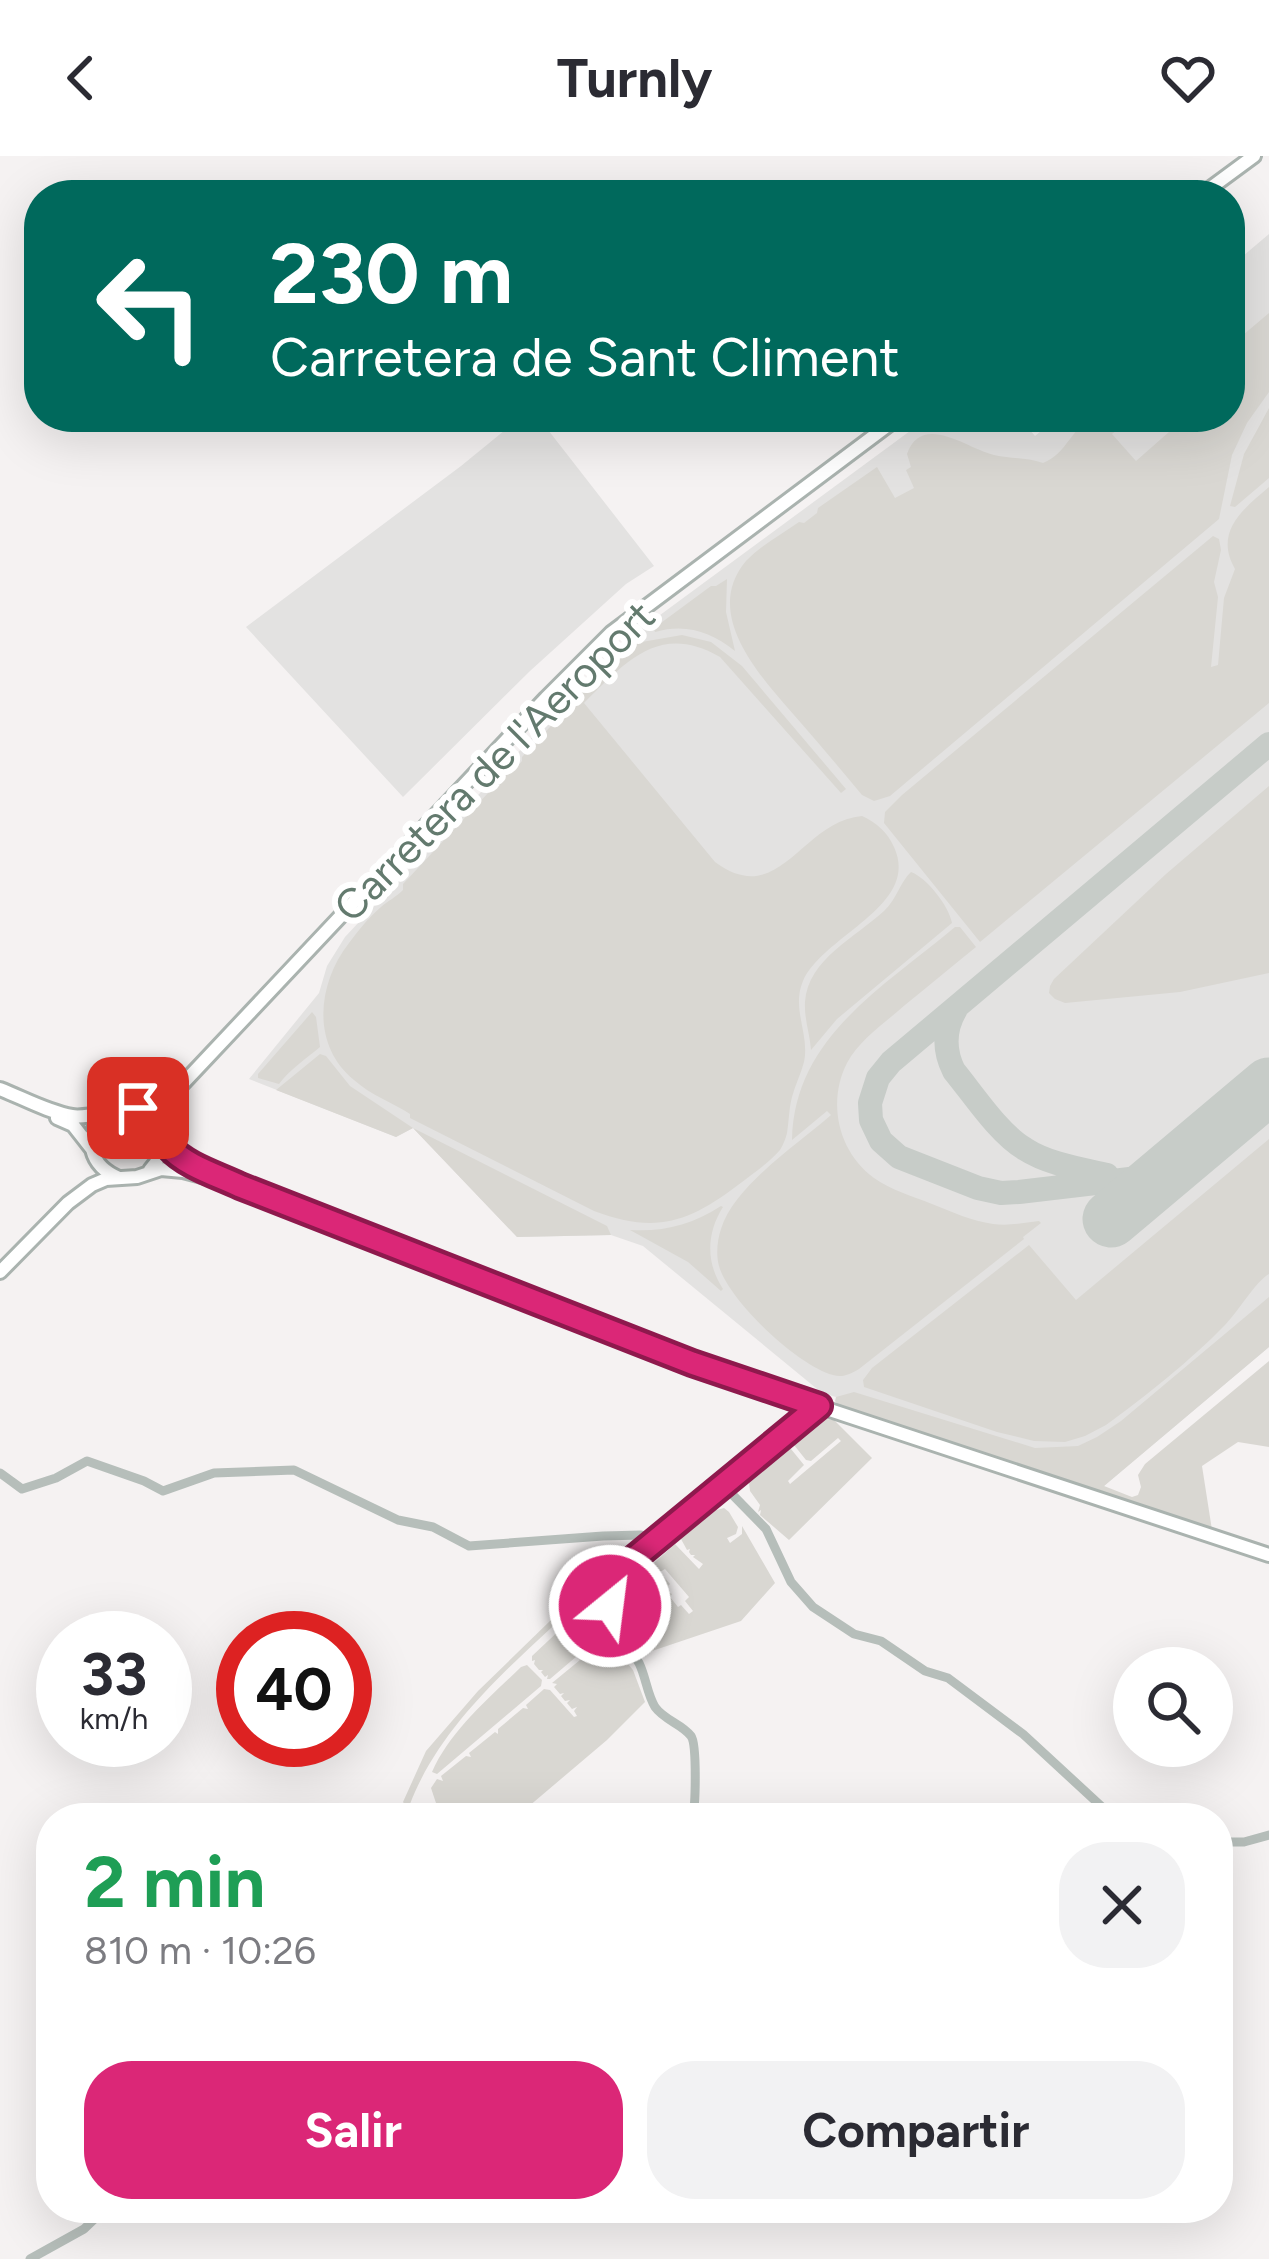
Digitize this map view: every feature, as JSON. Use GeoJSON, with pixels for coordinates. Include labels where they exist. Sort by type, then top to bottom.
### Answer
{"type":"FeatureCollection","features":[{"type":"Feature","properties":{"kind":"main road"},"geometry":{"type":"LineString","coordinates":[[1224,180],[1254,156]]}},
{"type":"Feature","properties":{"kind":"main road"},"geometry":{"type":"LineString","coordinates":[[1228,180],[1264,156]]}},
{"type":"Feature","properties":{"kind":"main road","name":"Carretera de l'Aeroport"},"geometry":{"type":"LineString","coordinates":[[138,1108],[175,1093],[611,633],[881,432]]}},
{"type":"Feature","properties":{"kind":"main road"},"geometry":{"type":"LineString","coordinates":[[0,1093],[76,1117],[105,1114],[123,1106],[138,1108],[151,1116],[185,1160],[240,1186],[692,1363],[1269,1555]]}},
{"type":"Feature","properties":{"kind":"main road"},"geometry":{"type":"LineString","coordinates":[[0,1093],[73,1125],[100,1166],[121,1178]]}},
{"type":"Feature","properties":{"kind":"main road","name":"Carretera de l'Aeroport"},"geometry":{"type":"LineString","coordinates":[[162,1135],[175,1093]]}},
{"type":"Feature","properties":{"kind":"main road"},"geometry":{"type":"LineString","coordinates":[[68,1203],[88,1172],[93,1129],[105,1114]]}},
{"type":"Feature","properties":{"kind":"main road"},"geometry":{"type":"LineString","coordinates":[[145,1174],[161,1155],[162,1135]]}},
{"type":"Feature","properties":{"kind":"main road"},"geometry":{"type":"LineString","coordinates":[[0,1272],[68,1203],[99,1181],[170,1169],[240,1186]]}},
{"type":"Feature","properties":{"kind":"street"},"geometry":{"type":"LineString","coordinates":[[696,1803],[694,1742],[657,1709],[637,1660],[619,1642],[610,1610],[611,1594],[622,1570],[819,1406]]}},
{"type":"Feature","properties":{"kind":"street"},"geometry":{"type":"LineString","coordinates":[[0,1474],[22,1489],[87,1461],[164,1492],[214,1473],[294,1470],[398,1520],[433,1527],[469,1546],[603,1535],[657,1540]]}},
{"type":"Feature","properties":{"kind":"street"},"geometry":{"type":"LineString","coordinates":[[723,1485],[766,1529],[791,1582],[813,1607],[854,1634],[881,1642],[926,1671],[946,1676],[1023,1734],[1098,1803]]}},
{"type":"Feature","properties":{"kind":"street"},"geometry":{"type":"LineString","coordinates":[[1233,1842],[1269,1835]]}},
{"type":"Feature","properties":{"kind":"street"},"geometry":{"type":"LineString","coordinates":[[30,2259],[90,2223]]}},
{"type":"Feature","properties":{"kind":"shaded area"},"geometry":{"type":"Polygon","coordinates":[[[1269,234],[1269,1347],[1104,1486],[848,1407],[822,1393],[643,1246],[611,1235],[517,1237],[413,1128],[396,1137],[249,1079],[319,993],[327,966],[345,937],[601,664],[637,632],[909,432],[1032,432],[1035,436],[1040,432],[1245,432],[1245,254],[1269,234]]]}},
{"type":"Feature","properties":{"kind":"shaded area"},"geometry":{"type":"Polygon","coordinates":[[[1269,313],[1269,392],[1245,427],[1245,333],[1269,313]]]}},
{"type":"Feature","properties":{"kind":"shaded area"},"geometry":{"type":"Polygon","coordinates":[[[1269,408],[1269,478],[1235,507],[1230,506],[1244,454],[1269,408]]]}},
{"type":"Feature","properties":{"kind":"shaded area"},"geometry":{"type":"Polygon","coordinates":[[[503,432],[550,432],[654,566],[626,584],[530,671],[403,797],[246,627],[503,432]]]}},
{"type":"Feature","properties":{"kind":"shaded area"},"geometry":{"type":"Polygon","coordinates":[[[1076,432],[1114,432],[1136,461],[1169,432],[1243,432],[1232,455],[1219,519],[890,796],[874,801],[862,795],[771,689],[743,648],[730,604],[733,582],[746,561],[877,467],[895,498],[914,488],[906,470],[911,467],[907,454],[923,435],[946,436],[994,455],[1043,463],[1076,432]]]}},
{"type":"Feature","properties":{"kind":"shaded area"},"geometry":{"type":"Polygon","coordinates":[[[1269,487],[1269,703],[980,942],[884,823],[885,812],[1213,536],[1219,539],[1221,550],[1214,582],[1218,597],[1211,667],[1218,665],[1224,598],[1235,569],[1229,556],[1229,533],[1241,513],[1269,487]]]}},
{"type":"Feature","properties":{"kind":"shaded area"},"geometry":{"type":"Polygon","coordinates":[[[727,579],[726,612],[735,651],[698,631],[655,632],[654,628],[711,586],[727,579]]]}},
{"type":"Feature","properties":{"kind":"shaded area"},"geometry":{"type":"Polygon","coordinates":[[[682,635],[711,642],[742,666],[846,789],[841,793],[720,657],[679,644],[645,652],[584,703],[715,862],[737,874],[757,876],[774,870],[841,821],[862,816],[888,837],[899,868],[882,903],[829,949],[803,981],[799,1002],[804,1062],[780,1150],[720,1198],[687,1216],[635,1222],[594,1211],[410,1118],[368,1090],[340,1066],[325,1032],[323,1014],[330,977],[360,929],[403,890],[403,884],[604,669],[636,643],[682,635]]]}},
{"type":"Feature","properties":{"kind":"shaded area"},"geometry":{"type":"Polygon","coordinates":[[[1269,786],[1269,973],[1180,992],[1065,1003],[1049,993],[1054,979],[1269,786]]]}},
{"type":"Feature","properties":{"kind":"shaded area"},"geometry":{"type":"Polygon","coordinates":[[[911,872],[936,893],[952,923],[837,1019],[811,1050],[805,1002],[815,973],[835,950],[884,911],[911,872]]]}},
{"type":"Feature","properties":{"kind":"shaded area"},"geometry":{"type":"Polygon","coordinates":[[[955,927],[976,947],[873,1032],[847,1063],[837,1110],[844,1140],[862,1167],[887,1186],[985,1223],[1041,1223],[859,1369],[833,1375],[784,1346],[736,1297],[719,1266],[720,1234],[739,1197],[831,1115],[827,1111],[792,1140],[808,1072],[826,1043],[873,994],[955,927]]]}},
{"type":"Feature","properties":{"kind":"shaded area"},"geometry":{"type":"Polygon","coordinates":[[[312,1012],[320,1047],[279,1084],[258,1078],[258,1074],[312,1012]]]}},
{"type":"Feature","properties":{"kind":"shaded area"},"geometry":{"type":"Polygon","coordinates":[[[320,1054],[350,1086],[413,1128],[396,1137],[276,1090],[320,1054]]]}},
{"type":"Feature","properties":{"kind":"shaded area"},"geometry":{"type":"Polygon","coordinates":[[[413,1128],[607,1226],[611,1235],[517,1237],[413,1128]]]}},
{"type":"Feature","properties":{"kind":"shaded area"},"geometry":{"type":"Polygon","coordinates":[[[1269,1139],[1269,1274],[1198,1351],[1106,1425],[1065,1442],[1034,1441],[864,1387],[863,1380],[872,1368],[1029,1245],[1076,1300],[1269,1139]]]}},
{"type":"Feature","properties":{"kind":"shaded area"},"geometry":{"type":"Polygon","coordinates":[[[721,1206],[710,1248],[721,1291],[688,1262],[630,1230],[677,1226],[721,1206]]]}},
{"type":"Feature","properties":{"kind":"shaded area"},"geometry":{"type":"Polygon","coordinates":[[[1269,1297],[1269,1347],[1104,1486],[1138,1495],[1138,1475],[1145,1464],[1269,1361],[1269,1447],[1238,1442],[1202,1466],[1212,1530],[840,1408],[835,1401],[854,1392],[1035,1448],[1078,1446],[1121,1421],[1269,1297]]]}},
{"type":"Feature","properties":{"kind":"shaded area"},"geometry":{"type":"Polygon","coordinates":[[[817,1418],[834,1420],[872,1458],[789,1540],[760,1515],[749,1483],[791,1449],[804,1465],[790,1484],[841,1441],[838,1438],[811,1461],[806,1460],[790,1440],[817,1418]]]}},
{"type":"Feature","properties":{"kind":"shaded area"},"geometry":{"type":"Polygon","coordinates":[[[724,1508],[738,1527],[727,1538],[730,1543],[742,1534],[742,1526],[775,1583],[741,1621],[649,1652],[626,1642],[621,1624],[626,1622],[623,1599],[636,1579],[672,1594],[678,1607],[689,1614],[693,1611],[685,1601],[689,1597],[665,1569],[660,1572],[668,1586],[645,1571],[675,1544],[699,1569],[703,1564],[681,1539],[713,1511],[724,1508]]]}},
{"type":"Feature","properties":{"kind":"shaded area"},"geometry":{"type":"Polygon","coordinates":[[[587,1585],[592,1590],[465,1714],[443,1742],[410,1803],[404,1803],[426,1751],[478,1691],[587,1585]]]}},
{"type":"Feature","properties":{"kind":"shaded area"},"geometry":{"type":"Polygon","coordinates":[[[597,1595],[610,1628],[547,1679],[532,1656],[597,1595]]]}},
{"type":"Feature","properties":{"kind":"shaded area"},"geometry":{"type":"Polygon","coordinates":[[[608,1637],[633,1670],[645,1702],[533,1803],[436,1803],[431,1788],[523,1708],[528,1709],[526,1705],[544,1689],[577,1716],[577,1707],[572,1709],[570,1700],[565,1701],[564,1693],[552,1683],[580,1660],[585,1661],[608,1637]]]}},
{"type":"Feature","properties":{"kind":"shaded area"},"geometry":{"type":"Polygon","coordinates":[[[527,1665],[542,1680],[541,1686],[437,1774],[432,1772],[471,1716],[527,1665]]]}},
{"type":"Feature","properties":{"kind":"taxiway"},"geometry":{"type":"LineString","coordinates":[[1175,1165],[1138,1178],[1001,1193],[899,1157],[881,1141],[871,1120],[870,1103],[878,1078],[891,1062],[1269,744]]}},
{"type":"Feature","properties":{"kind":"taxiway"},"geometry":{"type":"LineString","coordinates":[[956,1009],[946,1039],[950,1063],[996,1124],[1034,1154],[1107,1175]]}},
{"type":"Feature","properties":{"kind":"runway"},"geometry":{"type":"LineString","coordinates":[[1111,1219],[1269,1086]]}},
{"type":"Feature","properties":{"kind":"route"},"geometry":{"type":"LineString","coordinates":[[138,1108],[157,1123],[166,1144],[178,1155],[240,1186],[692,1363],[819,1406],[626,1565],[610,1606]]}}]}
